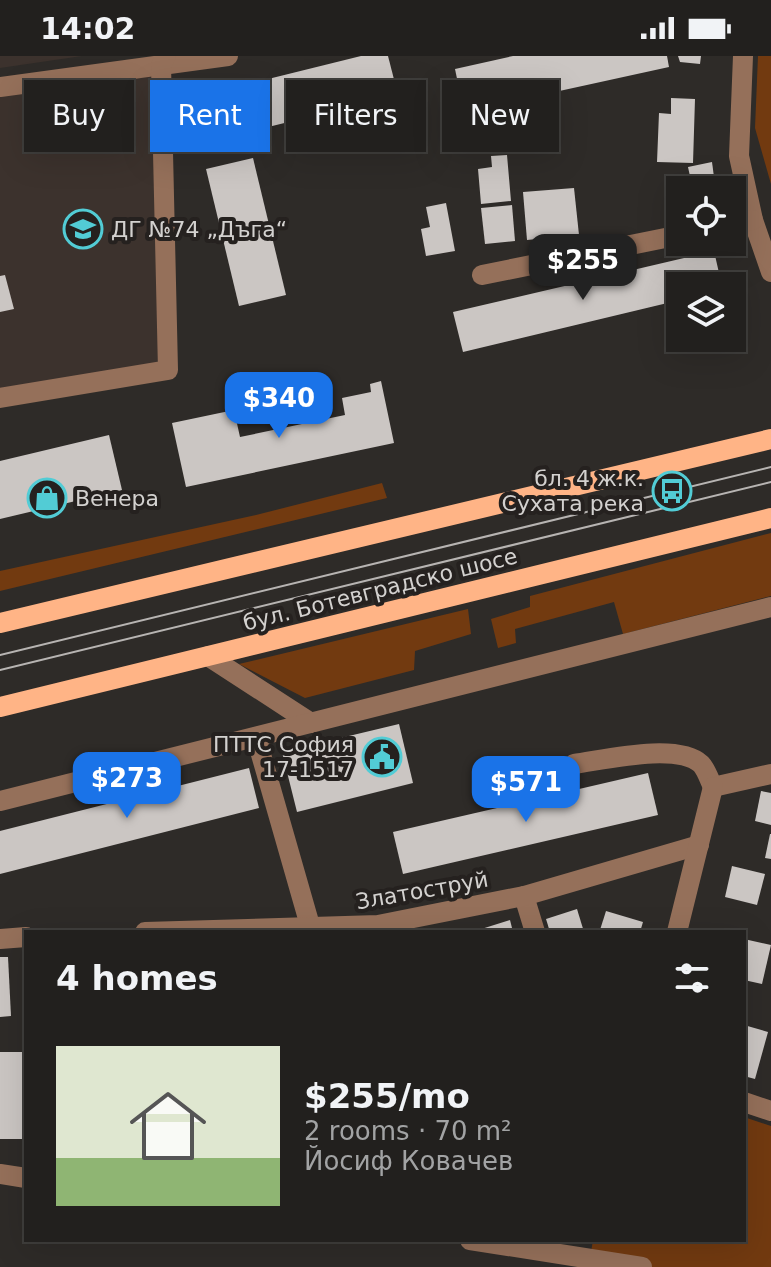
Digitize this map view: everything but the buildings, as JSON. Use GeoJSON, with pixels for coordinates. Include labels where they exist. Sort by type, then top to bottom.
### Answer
{"type":"FeatureCollection","features":[{"type":"Feature","properties":{"kind":"main road"},"geometry":{"type":"LineString","coordinates":[[0,623],[771,439]]}},
{"type":"Feature","properties":{"kind":"main road","name":"бул. Ботевградско шосе"},"geometry":{"type":"LineString","coordinates":[[0,707],[771,518]]}},
{"type":"Feature","properties":{"kind":"street"},"geometry":{"type":"LineString","coordinates":[[0,87],[164,61],[228,56]]}},
{"type":"Feature","properties":{"kind":"street"},"geometry":{"type":"LineString","coordinates":[[743,56],[739,156],[753,220],[771,272]]}},
{"type":"Feature","properties":{"kind":"street"},"geometry":{"type":"LineString","coordinates":[[0,398],[168,370],[164,61]]}},
{"type":"Feature","properties":{"kind":"street"},"geometry":{"type":"LineString","coordinates":[[746,221],[753,220]]}},
{"type":"Feature","properties":{"kind":"street"},"geometry":{"type":"LineString","coordinates":[[482,275],[666,238]]}},
{"type":"Feature","properties":{"kind":"street"},"geometry":{"type":"LineString","coordinates":[[0,801],[771,607]]}},
{"type":"Feature","properties":{"kind":"street"},"geometry":{"type":"LineString","coordinates":[[208,656],[311,723]]}},
{"type":"Feature","properties":{"kind":"street"},"geometry":{"type":"LineString","coordinates":[[256,737],[311,929]]}},
{"type":"Feature","properties":{"kind":"street"},"geometry":{"type":"LineString","coordinates":[[574,764],[652,754],[682,755],[701,764],[713,787],[678,930]]}},
{"type":"Feature","properties":{"kind":"street"},"geometry":{"type":"LineString","coordinates":[[713,787],[771,774]]}},
{"type":"Feature","properties":{"kind":"street","name":"Златоструй"},"geometry":{"type":"LineString","coordinates":[[256,930],[378,925],[524,896],[699,845]]}},
{"type":"Feature","properties":{"kind":"street"},"geometry":{"type":"LineString","coordinates":[[524,896],[534,930]]}},
{"type":"Feature","properties":{"kind":"street"},"geometry":{"type":"LineString","coordinates":[[0,939],[24,937]]}},
{"type":"Feature","properties":{"kind":"street"},"geometry":{"type":"LineString","coordinates":[[746,1103],[771,1111]]}},
{"type":"Feature","properties":{"kind":"street"},"geometry":{"type":"LineString","coordinates":[[0,1174],[24,1178]]}},
{"type":"Feature","properties":{"kind":"street"},"geometry":{"type":"LineString","coordinates":[[481,1242],[607,1264],[642,1267]]}},
{"type":"Feature","properties":{"kind":"shaded area"},"geometry":{"type":"Polygon","coordinates":[[[0,56],[82,56],[0,68],[0,56]]]}},
{"type":"Feature","properties":{"kind":"shaded area"},"geometry":{"type":"Polygon","coordinates":[[[758,56],[771,56],[771,184],[755,128],[758,56]]]}},
{"type":"Feature","properties":{"kind":"shaded area","name":"ДГ №74 „Дъга“"},"geometry":{"type":"Polygon","coordinates":[[[161,65],[161,80],[150,80],[150,152],[163,152],[168,370],[0,398],[0,87],[24,84],[24,152],[134,152],[134,80],[51,80],[161,65]]]}},
{"type":"Feature","properties":{"kind":"shaded area"},"geometry":{"type":"Polygon","coordinates":[[[382,483],[387,498],[0,591],[0,571],[256,515],[382,483]]]}},
{"type":"Feature","properties":{"kind":"shaded area"},"geometry":{"type":"Polygon","coordinates":[[[771,533],[771,596],[623,634],[614,602],[515,629],[516,643],[498,648],[491,619],[530,607],[530,596],[771,533]]]}},
{"type":"Feature","properties":{"kind":"shaded area"},"geometry":{"type":"Polygon","coordinates":[[[468,609],[471,634],[415,651],[414,670],[305,698],[239,664],[468,609]]]}},
{"type":"Feature","properties":{"kind":"shaded area"},"geometry":{"type":"Polygon","coordinates":[[[746,1118],[771,1126],[771,1267],[642,1267],[590,1258],[593,1242],[746,1242],[746,1118]]]}},
{"type":"Feature","properties":{"kind":"tram line"},"geometry":{"type":"LineString","coordinates":[[0,655],[771,467]]}},
{"type":"Feature","properties":{"kind":"tram line"},"geometry":{"type":"LineString","coordinates":[[0,670],[771,482]]}},
{"type":"Feature","properties":{"kind":"place","name":"ДГ №74 „Дъга“"},"geometry":{"type":"Point","coordinates":[83,229]}},
{"type":"Feature","properties":{"kind":"place","name":"бл. 4 ж.к. Сухата река"},"geometry":{"type":"Point","coordinates":[672,491]}},
{"type":"Feature","properties":{"kind":"place","name":"Венера"},"geometry":{"type":"Point","coordinates":[47,498]}},
{"type":"Feature","properties":{"kind":"place","name":"ПТТС София 17-1517"},"geometry":{"type":"Point","coordinates":[382,757]}}]}
